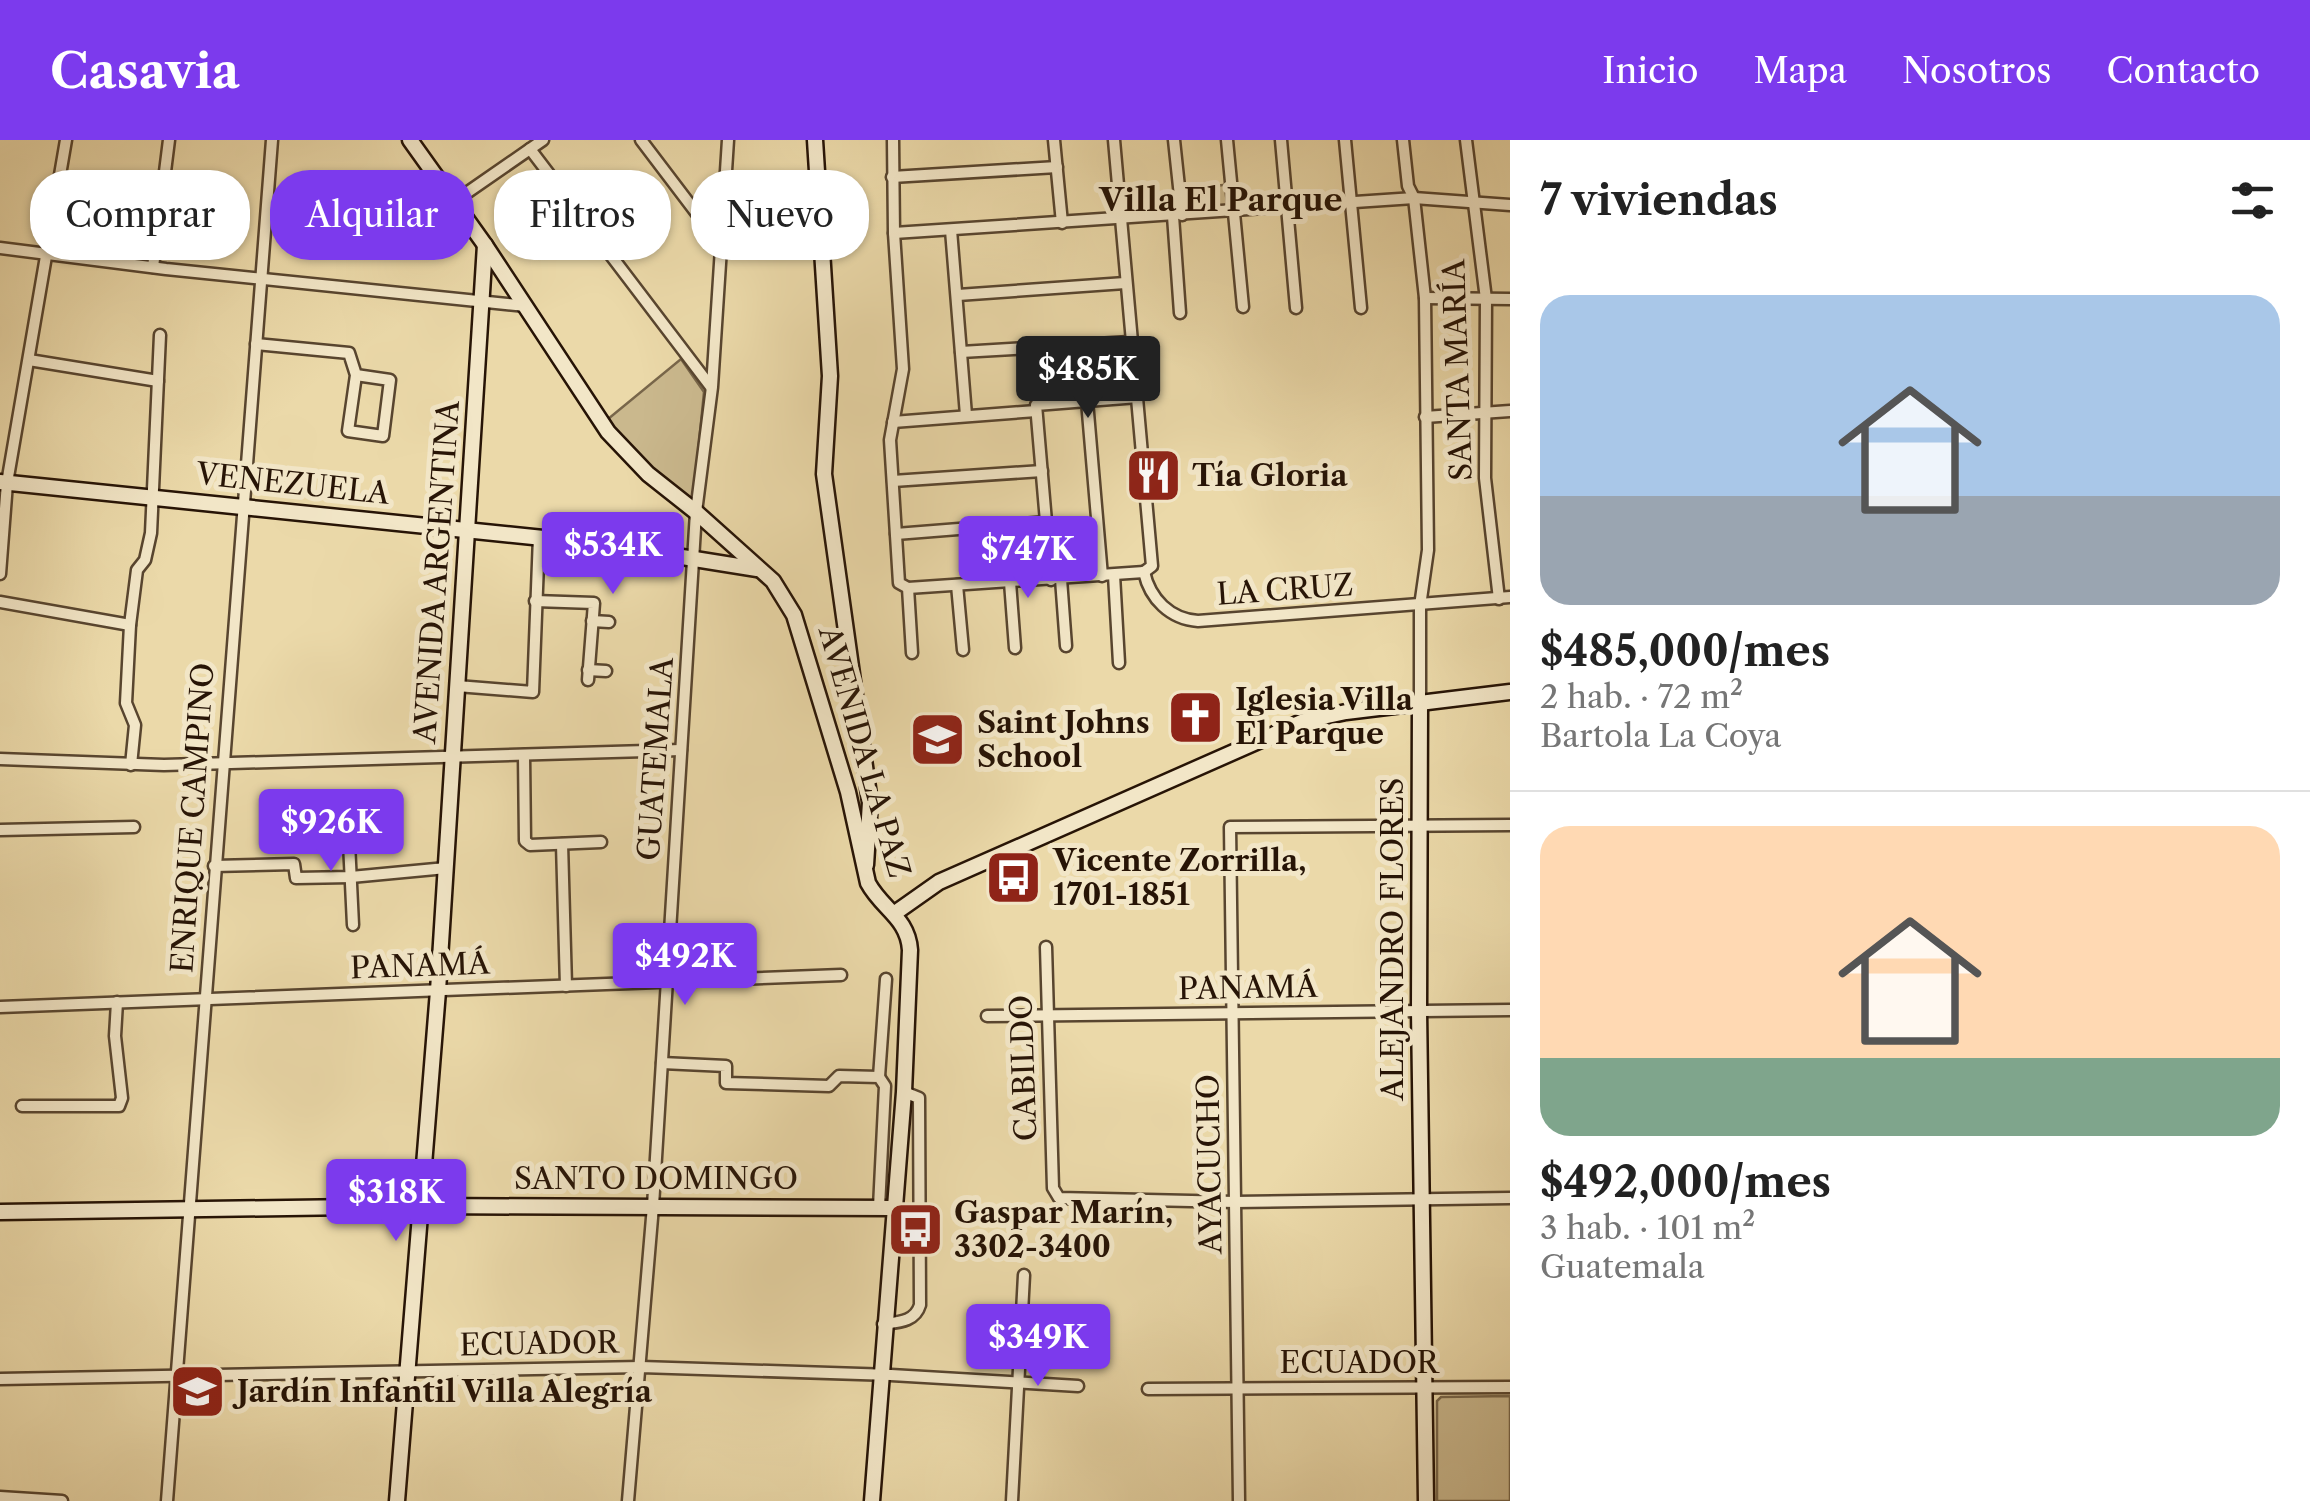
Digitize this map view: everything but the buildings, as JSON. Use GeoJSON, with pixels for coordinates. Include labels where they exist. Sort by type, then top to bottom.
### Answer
{"type":"FeatureCollection","features":[{"type":"Feature","properties":{"kind":"street"},"geometry":{"type":"LineString","coordinates":[[61,170],[66,140]]}},
{"type":"Feature","properties":{"kind":"street"},"geometry":{"type":"LineString","coordinates":[[153,267],[169,140]]}},
{"type":"Feature","properties":{"kind":"street","name":"ENRIQUE CAMPINO"},"geometry":{"type":"LineString","coordinates":[[167,1501],[272,140]]}},
{"type":"Feature","properties":{"kind":"street","name":"AVENIDA LA PAZ"},"geometry":{"type":"LineString","coordinates":[[410,140],[432,170]]}},
{"type":"Feature","properties":{"kind":"street"},"geometry":{"type":"LineString","coordinates":[[474,188],[543,140]]}},
{"type":"Feature","properties":{"kind":"street"},"geometry":{"type":"LineString","coordinates":[[641,140],[691,206]]}},
{"type":"Feature","properties":{"kind":"street","name":"GUATEMALA"},"geometry":{"type":"LineString","coordinates":[[727,170],[728,140]]}},
{"type":"Feature","properties":{"kind":"street"},"geometry":{"type":"LineString","coordinates":[[814,140],[830,376],[824,474],[870,802],[870,842],[864,873]]}},
{"type":"Feature","properties":{"kind":"street"},"geometry":{"type":"LineString","coordinates":[[892,140],[903,368],[890,440],[900,582],[908,588],[1108,576],[1144,572],[1152,566],[1114,140]]}},
{"type":"Feature","properties":{"kind":"street"},"geometry":{"type":"LineString","coordinates":[[1054,140],[1062,223]]}},
{"type":"Feature","properties":{"kind":"street"},"geometry":{"type":"LineString","coordinates":[[1174,140],[1180,313]]}},
{"type":"Feature","properties":{"kind":"street"},"geometry":{"type":"LineString","coordinates":[[1228,140],[1242,308]]}},
{"type":"Feature","properties":{"kind":"street"},"geometry":{"type":"LineString","coordinates":[[1281,140],[1296,308]]}},
{"type":"Feature","properties":{"kind":"street"},"geometry":{"type":"LineString","coordinates":[[1346,140],[1362,308]]}},
{"type":"Feature","properties":{"kind":"street","name":"ALEJANDRO FLORES"},"geometry":{"type":"LineString","coordinates":[[1403,140],[1425,298],[1428,550],[1420,606],[1420,1011],[1426,1501]]}},
{"type":"Feature","properties":{"kind":"street","name":"SANTA MARÍA"},"geometry":{"type":"LineString","coordinates":[[1466,140],[1486,298],[1485,478],[1504,598]]}},
{"type":"Feature","properties":{"kind":"street"},"geometry":{"type":"LineString","coordinates":[[530,149],[712,388]]}},
{"type":"Feature","properties":{"kind":"street"},"geometry":{"type":"LineString","coordinates":[[892,177],[1057,167]]}},
{"type":"Feature","properties":{"kind":"street"},"geometry":{"type":"LineString","coordinates":[[894,234],[1414,198],[1510,205]]}},
{"type":"Feature","properties":{"kind":"street","name":"AVENIDA LA PAZ"},"geometry":{"type":"LineString","coordinates":[[474,228],[608,432],[648,474],[779,588],[794,615],[844,777],[864,873],[879,900],[907,932],[910,950],[904,1092],[886,1208],[872,1501]]}},
{"type":"Feature","properties":{"kind":"street"},"geometry":{"type":"LineString","coordinates":[[952,230],[966,415]]}},
{"type":"Feature","properties":{"kind":"street","name":"AVENIDA ARGENTINA"},"geometry":{"type":"LineString","coordinates":[[397,1501],[438,991],[486,245]]}},
{"type":"Feature","properties":{"kind":"street"},"geometry":{"type":"LineString","coordinates":[[0,248],[30,251]]}},
{"type":"Feature","properties":{"kind":"street"},"geometry":{"type":"LineString","coordinates":[[0,574],[4,482],[46,260]]}},
{"type":"Feature","properties":{"kind":"street"},"geometry":{"type":"LineString","coordinates":[[100,260],[527,306]]}},
{"type":"Feature","properties":{"kind":"street","name":"GUATEMALA"},"geometry":{"type":"LineString","coordinates":[[628,1501],[642,1367],[696,512],[712,388],[722,260]]}},
{"type":"Feature","properties":{"kind":"street"},"geometry":{"type":"LineString","coordinates":[[958,295],[1125,283]]}},
{"type":"Feature","properties":{"kind":"street"},"geometry":{"type":"LineString","coordinates":[[1425,298],[1510,299]]}},
{"type":"Feature","properties":{"kind":"street"},"geometry":{"type":"LineString","coordinates":[[131,765],[135,725],[126,703],[130,625],[137,570],[145,560],[151,534],[160,335]]}},
{"type":"Feature","properties":{"kind":"street"},"geometry":{"type":"LineString","coordinates":[[960,352],[1130,342]]}},
{"type":"Feature","properties":{"kind":"street"},"geometry":{"type":"LineString","coordinates":[[256,344],[349,353],[356,375],[348,432],[382,436],[390,380],[356,375]]}},
{"type":"Feature","properties":{"kind":"street"},"geometry":{"type":"LineString","coordinates":[[29,360],[158,381]]}},
{"type":"Feature","properties":{"kind":"street"},"geometry":{"type":"LineString","coordinates":[[894,422],[1138,397]]}},
{"type":"Feature","properties":{"kind":"street"},"geometry":{"type":"LineString","coordinates":[[1088,401],[1119,663]]}},
{"type":"Feature","properties":{"kind":"street"},"geometry":{"type":"LineString","coordinates":[[1036,408],[1046,522],[1066,646]]}},
{"type":"Feature","properties":{"kind":"street"},"geometry":{"type":"LineString","coordinates":[[1425,417],[1510,411]]}},
{"type":"Feature","properties":{"kind":"street"},"geometry":{"type":"LineString","coordinates":[[892,480],[1042,471]]}},
{"type":"Feature","properties":{"kind":"street","name":"VENEZUELA"},"geometry":{"type":"LineString","coordinates":[[4,482],[540,537],[758,569]]}},
{"type":"Feature","properties":{"kind":"street"},"geometry":{"type":"LineString","coordinates":[[896,534],[1046,522]]}},
{"type":"Feature","properties":{"kind":"street"},"geometry":{"type":"LineString","coordinates":[[457,686],[533,692],[540,537]]}},
{"type":"Feature","properties":{"kind":"street","name":"LA CRUZ"},"geometry":{"type":"LineString","coordinates":[[1144,572],[1148,589],[1162,606],[1185,620],[1504,598]]}},
{"type":"Feature","properties":{"kind":"street"},"geometry":{"type":"LineString","coordinates":[[1010,582],[1015,648]]}},
{"type":"Feature","properties":{"kind":"street"},"geometry":{"type":"LineString","coordinates":[[957,585],[963,650]]}},
{"type":"Feature","properties":{"kind":"street"},"geometry":{"type":"LineString","coordinates":[[908,588],[912,653]]}},
{"type":"Feature","properties":{"kind":"street"},"geometry":{"type":"LineString","coordinates":[[535,601],[594,603],[588,675],[606,671]]}},
{"type":"Feature","properties":{"kind":"street"},"geometry":{"type":"LineString","coordinates":[[0,602],[130,625]]}},
{"type":"Feature","properties":{"kind":"street"},"geometry":{"type":"LineString","coordinates":[[592,622],[609,622]]}},
{"type":"Feature","properties":{"kind":"street"},"geometry":{"type":"LineString","coordinates":[[895,914],[939,882],[1282,728],[1346,712],[1510,692]]}},
{"type":"Feature","properties":{"kind":"street"},"geometry":{"type":"LineString","coordinates":[[0,759],[131,765],[222,764],[681,750]]}},
{"type":"Feature","properties":{"kind":"street"},"geometry":{"type":"LineString","coordinates":[[524,755],[525,841],[530,845],[601,842]]}},
{"type":"Feature","properties":{"kind":"street"},"geometry":{"type":"LineString","coordinates":[[348,822],[353,925]]}},
{"type":"Feature","properties":{"kind":"street","name":"AYACUCHO"},"geometry":{"type":"LineString","coordinates":[[1239,1501],[1230,826],[1422,826]]}},
{"type":"Feature","properties":{"kind":"street"},"geometry":{"type":"LineString","coordinates":[[1422,826],[1510,826]]}},
{"type":"Feature","properties":{"kind":"street"},"geometry":{"type":"LineString","coordinates":[[0,830],[134,827]]}},
{"type":"Feature","properties":{"kind":"street"},"geometry":{"type":"LineString","coordinates":[[562,844],[566,986]]}},
{"type":"Feature","properties":{"kind":"street"},"geometry":{"type":"LineString","coordinates":[[214,866],[294,864],[296,878],[446,868]]}},
{"type":"Feature","properties":{"kind":"street","name":"CABILDO"},"geometry":{"type":"LineString","coordinates":[[1046,947],[1053,1188],[1059,1198],[1235,1202]]}},
{"type":"Feature","properties":{"kind":"street","name":"PANAMÁ"},"geometry":{"type":"LineString","coordinates":[[0,1007],[841,976]]}},
{"type":"Feature","properties":{"kind":"street"},"geometry":{"type":"LineString","coordinates":[[886,979],[879,1077],[885,1086],[886,1208]]}},
{"type":"Feature","properties":{"kind":"street"},"geometry":{"type":"LineString","coordinates":[[22,1106],[119,1106],[122,1098],[117,1002]]}},
{"type":"Feature","properties":{"kind":"street","name":"PANAMÁ"},"geometry":{"type":"LineString","coordinates":[[987,1016],[1510,1010]]}},
{"type":"Feature","properties":{"kind":"street"},"geometry":{"type":"LineString","coordinates":[[662,1063],[726,1066],[726,1083],[829,1086],[839,1076],[879,1077]]}},
{"type":"Feature","properties":{"kind":"street"},"geometry":{"type":"LineString","coordinates":[[883,1324],[910,1319],[918,1313],[920,1305],[919,1098],[904,1092]]}},
{"type":"Feature","properties":{"kind":"street"},"geometry":{"type":"LineString","coordinates":[[1235,1202],[1510,1198]]}},
{"type":"Feature","properties":{"kind":"street","name":"SANTO DOMINGO"},"geometry":{"type":"LineString","coordinates":[[0,1212],[421,1206],[886,1208]]}},
{"type":"Feature","properties":{"kind":"street"},"geometry":{"type":"LineString","coordinates":[[1012,1501],[1024,1275]]}},
{"type":"Feature","properties":{"kind":"street","name":"ECUADOR"},"geometry":{"type":"LineString","coordinates":[[0,1379],[642,1367],[879,1374],[1078,1386]]}},
{"type":"Feature","properties":{"kind":"street","name":"ECUADOR"},"geometry":{"type":"LineString","coordinates":[[1148,1390],[1510,1387]]}},
{"type":"Feature","properties":{"kind":"street"},"geometry":{"type":"LineString","coordinates":[[0,1498],[62,1501]]}},
{"type":"Feature","properties":{"kind":"shaded area"},"geometry":{"type":"Polygon","coordinates":[[[1232,184],[1235,211],[1182,215],[1180,190],[1232,184]]]}},
{"type":"Feature","properties":{"kind":"shaded area"},"geometry":{"type":"Polygon","coordinates":[[[681,359],[704,392],[693,503],[636,455],[608,419],[681,359]]]}},
{"type":"Feature","properties":{"kind":"shaded area"},"geometry":{"type":"Polygon","coordinates":[[[1510,1396],[1510,1501],[1437,1501],[1437,1401],[1441,1397],[1510,1396]]]}},
{"type":"Feature","properties":{"kind":"place","name":"Tía Gloria"},"geometry":{"type":"Point","coordinates":[1153,476]}},
{"type":"Feature","properties":{"kind":"place","name":"Iglesia Villa El Parque"},"geometry":{"type":"Point","coordinates":[1196,717]}},
{"type":"Feature","properties":{"kind":"place","name":"Saint Johns School"},"geometry":{"type":"Point","coordinates":[938,740]}},
{"type":"Feature","properties":{"kind":"place","name":"Vicente Zorrilla, 1701-1851"},"geometry":{"type":"Point","coordinates":[1014,878]}},
{"type":"Feature","properties":{"kind":"place","name":"Gaspar Marín, 3302-3400"},"geometry":{"type":"Point","coordinates":[915,1230]}},
{"type":"Feature","properties":{"kind":"place","name":"Jardín Infantil Villa Alegría"},"geometry":{"type":"Point","coordinates":[198,1392]}},
{"type":"Feature","properties":{"kind":"district","name":"Villa El Parque"},"geometry":{"type":"Point","coordinates":[1221,200]}}]}
